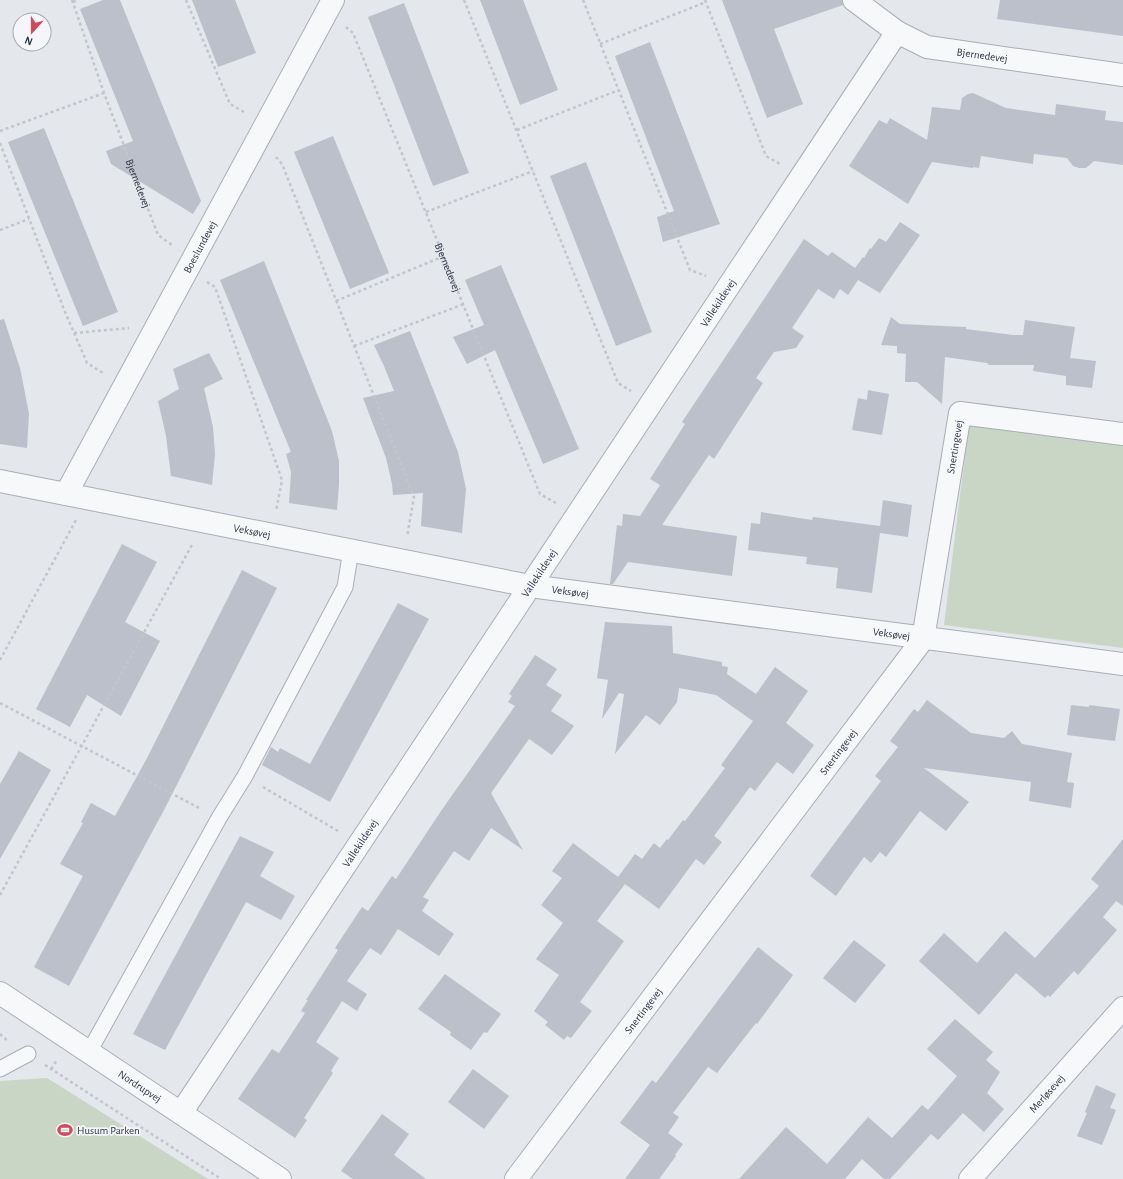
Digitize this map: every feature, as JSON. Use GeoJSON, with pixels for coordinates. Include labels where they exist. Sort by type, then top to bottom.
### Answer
{"type":"FeatureCollection","features":[{"type":"Feature","properties":{"kind":"street","name":"Bjernedevej"},"geometry":{"type":"LineString","coordinates":[[854,0],[897,32],[927,47],[1123,75]]}},
{"type":"Feature","properties":{"kind":"street","name":"Boeslundevej"},"geometry":{"type":"LineString","coordinates":[[66,494],[329,7]]}},
{"type":"Feature","properties":{"kind":"street","name":"Vallekildevej"},"geometry":{"type":"LineString","coordinates":[[181,1113],[897,32]]}},
{"type":"Feature","properties":{"kind":"street","name":"Snertingevej"},"geometry":{"type":"LineString","coordinates":[[516,1179],[923,638],[960,413],[1123,434]]}},
{"type":"Feature","properties":{"kind":"street","name":"Veksøvej"},"geometry":{"type":"LineString","coordinates":[[0,481],[530,586],[1123,664]]}},
{"type":"Feature","properties":{"kind":"street","name":"Nordrupvej"},"geometry":{"type":"LineString","coordinates":[[0,993],[280,1179]]}},
{"type":"Feature","properties":{"kind":"street","name":"Merløsevej"},"geometry":{"type":"LineString","coordinates":[[970,1179],[1123,1008]]}},
{"type":"Feature","properties":{"kind":"lane"},"geometry":{"type":"LineString","coordinates":[[89,1052],[219,818],[244,776],[345,587],[351,550]]}},
{"type":"Feature","properties":{"kind":"lane"},"geometry":{"type":"LineString","coordinates":[[0,1069],[28,1054]]}},
{"type":"Feature","properties":{"kind":"path","name":"Bjernedevej"},"geometry":{"type":"LineString","coordinates":[[78,0],[72,1],[104,93],[158,235],[215,287],[282,480],[272,534]]}},
{"type":"Feature","properties":{"kind":"path"},"geometry":{"type":"LineString","coordinates":[[186,0],[230,104],[262,131],[282,164],[414,497],[404,560]]}},
{"type":"Feature","properties":{"kind":"path"},"geometry":{"type":"LineString","coordinates":[[464,0],[618,383],[651,404]]}},
{"type":"Feature","properties":{"kind":"path"},"geometry":{"type":"LineString","coordinates":[[583,0],[690,270],[729,286]]}},
{"type":"Feature","properties":{"kind":"path"},"geometry":{"type":"LineString","coordinates":[[600,44],[705,1],[766,156],[801,177]]}},
{"type":"Feature","properties":{"kind":"path","name":"Bjernedevej"},"geometry":{"type":"LineString","coordinates":[[329,7],[353,32],[540,494],[577,516]]}},
{"type":"Feature","properties":{"kind":"path"},"geometry":{"type":"LineString","coordinates":[[517,130],[618,90]]}},
{"type":"Feature","properties":{"kind":"path"},"geometry":{"type":"LineString","coordinates":[[0,131],[104,93]]}},
{"type":"Feature","properties":{"kind":"path"},"geometry":{"type":"LineString","coordinates":[[0,143],[87,363],[124,386]]}},
{"type":"Feature","properties":{"kind":"path"},"geometry":{"type":"LineString","coordinates":[[426,212],[533,171]]}},
{"type":"Feature","properties":{"kind":"path"},"geometry":{"type":"LineString","coordinates":[[0,230],[29,219]]}},
{"type":"Feature","properties":{"kind":"path"},"geometry":{"type":"LineString","coordinates":[[336,300],[444,256]]}},
{"type":"Feature","properties":{"kind":"path"},"geometry":{"type":"LineString","coordinates":[[354,346],[464,304]]}},
{"type":"Feature","properties":{"kind":"path"},"geometry":{"type":"LineString","coordinates":[[74,333],[132,327],[152,333]]}},
{"type":"Feature","properties":{"kind":"path"},"geometry":{"type":"LineString","coordinates":[[0,660],[88,498]]}},
{"type":"Feature","properties":{"kind":"path"},"geometry":{"type":"LineString","coordinates":[[0,895],[206,521]]}},
{"type":"Feature","properties":{"kind":"path"},"geometry":{"type":"LineString","coordinates":[[0,703],[219,818]]}},
{"type":"Feature","properties":{"kind":"path"},"geometry":{"type":"LineString","coordinates":[[244,776],[360,844]]}},
{"type":"Feature","properties":{"kind":"path"},"geometry":{"type":"LineString","coordinates":[[0,1034],[6,1040],[220,1179]]}},
{"type":"Feature","properties":{"kind":"green space"},"geometry":{"type":"Polygon","coordinates":[[[969,423],[1123,445],[1123,648],[944,625],[969,423]]]}},
{"type":"Feature","properties":{"kind":"green space","name":"Husum Parken"},"geometry":{"type":"Polygon","coordinates":[[[47,1078],[208,1179],[0,1179],[0,1081],[47,1078]]]}},
{"type":"Feature","properties":{"kind":"building"},"geometry":{"type":"Polygon","coordinates":[[[103,0],[120,0],[201,201],[193,214],[111,164],[106,151],[133,141],[80,9],[103,0]]]}},
{"type":"Feature","properties":{"kind":"building"},"geometry":{"type":"Polygon","coordinates":[[[192,0],[235,0],[256,53],[218,67],[192,0]]]}},
{"type":"Feature","properties":{"kind":"building"},"geometry":{"type":"Polygon","coordinates":[[[480,0],[523,0],[558,90],[520,105],[480,0]]]}},
{"type":"Feature","properties":{"kind":"building"},"geometry":{"type":"Polygon","coordinates":[[[722,0],[842,0],[843,5],[774,29],[803,104],[767,118],[722,0]]]}},
{"type":"Feature","properties":{"kind":"building"},"geometry":{"type":"Polygon","coordinates":[[[1000,0],[1123,0],[1123,36],[997,19],[1000,0]]]}},
{"type":"Feature","properties":{"kind":"building"},"geometry":{"type":"Polygon","coordinates":[[[404,3],[469,173],[433,186],[368,17],[404,3]]]}},
{"type":"Feature","properties":{"kind":"building"},"geometry":{"type":"Polygon","coordinates":[[[650,42],[720,224],[663,242],[657,217],[674,211],[615,56],[650,42]]]}},
{"type":"Feature","properties":{"kind":"building"},"geometry":{"type":"Polygon","coordinates":[[[973,93],[1006,108],[1055,115],[1056,104],[1106,111],[1105,120],[1123,122],[1123,165],[1094,161],[1086,168],[1079,168],[1073,166],[1067,158],[1034,154],[1033,164],[981,156],[979,168],[932,162],[908,204],[849,166],[879,120],[887,124],[890,118],[927,140],[932,107],[960,110],[962,98],[973,93]]]}},
{"type":"Feature","properties":{"kind":"building"},"geometry":{"type":"Polygon","coordinates":[[[44,128],[118,312],[83,326],[8,142],[44,128]]]}},
{"type":"Feature","properties":{"kind":"building"},"geometry":{"type":"Polygon","coordinates":[[[333,136],[389,273],[350,289],[294,152],[333,136]]]}},
{"type":"Feature","properties":{"kind":"building"},"geometry":{"type":"Polygon","coordinates":[[[586,162],[652,332],[616,346],[550,176],[586,162]]]}},
{"type":"Feature","properties":{"kind":"building"},"geometry":{"type":"Polygon","coordinates":[[[900,222],[920,235],[880,293],[858,280],[848,295],[840,289],[834,299],[818,289],[792,328],[804,336],[796,348],[774,352],[756,378],[763,383],[714,459],[709,455],[662,525],[737,536],[732,576],[628,562],[613,584],[610,584],[617,525],[622,526],[623,514],[640,516],[660,485],[650,479],[685,424],[682,422],[804,239],[828,256],[832,252],[855,268],[879,238],[886,242],[900,222]]]}},
{"type":"Feature","properties":{"kind":"building"},"geometry":{"type":"Polygon","coordinates":[[[264,261],[332,431],[339,461],[337,510],[289,503],[291,472],[286,454],[291,452],[220,280],[264,261]]]}},
{"type":"Feature","properties":{"kind":"building"},"geometry":{"type":"Polygon","coordinates":[[[501,265],[579,449],[543,464],[495,350],[467,364],[453,337],[484,325],[465,280],[501,265]]]}},
{"type":"Feature","properties":{"kind":"building"},"geometry":{"type":"Polygon","coordinates":[[[891,317],[900,324],[966,327],[966,329],[1013,335],[1023,335],[1025,320],[1075,327],[1070,358],[1096,361],[1092,388],[1066,385],[1066,376],[1033,371],[1034,365],[989,365],[987,363],[945,357],[942,404],[917,382],[905,382],[906,354],[897,353],[897,346],[881,345],[891,317]]]}},
{"type":"Feature","properties":{"kind":"building"},"geometry":{"type":"Polygon","coordinates":[[[4,319],[20,368],[29,414],[27,448],[0,444],[0,320],[4,319]]]}},
{"type":"Feature","properties":{"kind":"building"},"geometry":{"type":"Polygon","coordinates":[[[410,331],[458,452],[466,489],[462,533],[421,526],[423,493],[393,495],[386,458],[363,398],[394,391],[374,345],[410,331]]]}},
{"type":"Feature","properties":{"kind":"building"},"geometry":{"type":"Polygon","coordinates":[[[209,353],[223,379],[204,388],[213,427],[215,454],[212,485],[171,476],[166,436],[158,401],[179,389],[173,369],[209,353]]]}},
{"type":"Feature","properties":{"kind":"building"},"geometry":{"type":"Polygon","coordinates":[[[868,390],[889,394],[882,435],[852,430],[858,398],[867,400],[868,390]]]}},
{"type":"Feature","properties":{"kind":"building"},"geometry":{"type":"Polygon","coordinates":[[[883,500],[912,505],[908,537],[880,533],[872,593],[836,588],[838,568],[806,564],[807,557],[748,550],[751,523],[760,524],[761,512],[812,520],[813,517],[880,526],[883,500]]]}},
{"type":"Feature","properties":{"kind":"building"},"geometry":{"type":"Polygon","coordinates":[[[122,544],[157,562],[125,622],[160,641],[121,716],[87,695],[70,727],[36,709],[122,544]]]}},
{"type":"Feature","properties":{"kind":"building"},"geometry":{"type":"Polygon","coordinates":[[[242,570],[277,588],[164,810],[69,986],[34,967],[83,876],[60,864],[83,823],[81,822],[91,803],[115,816],[146,760],[242,570]]]}},
{"type":"Feature","properties":{"kind":"building"},"geometry":{"type":"Polygon","coordinates":[[[398,603],[429,619],[330,802],[262,765],[271,747],[278,752],[280,748],[310,764],[398,603]]]}},
{"type":"Feature","properties":{"kind":"building"},"geometry":{"type":"Polygon","coordinates":[[[605,622],[672,626],[673,653],[722,662],[722,666],[728,667],[727,674],[756,694],[775,667],[808,691],[786,723],[814,745],[793,774],[777,762],[755,791],[750,787],[714,836],[722,842],[704,865],[696,859],[659,909],[625,884],[597,921],[624,941],[580,1002],[592,1011],[571,1038],[567,1036],[564,1040],[545,1025],[548,1022],[534,1011],[559,975],[536,959],[563,923],[541,905],[562,878],[552,871],[573,843],[618,877],[635,854],[642,859],[654,843],[660,848],[683,820],[685,821],[725,768],[721,765],[753,721],[716,695],[679,688],[677,702],[660,725],[646,715],[615,754],[624,694],[619,693],[602,719],[608,680],[597,678],[605,622]]]}},
{"type":"Feature","properties":{"kind":"building"},"geometry":{"type":"Polygon","coordinates":[[[535,655],[557,669],[546,685],[562,695],[551,711],[574,726],[552,755],[529,739],[491,793],[523,850],[491,828],[469,861],[454,851],[423,897],[429,900],[422,911],[454,934],[439,956],[398,929],[381,955],[370,948],[347,981],[367,994],[357,1011],[342,1001],[316,1042],[339,1058],[331,1071],[333,1073],[304,1118],[307,1120],[295,1138],[238,1099],[272,1049],[279,1053],[305,1013],[301,1011],[308,1000],[306,1000],[338,950],[335,948],[362,907],[368,911],[392,876],[396,879],[441,811],[515,706],[508,702],[512,696],[509,694],[535,655]]]}},
{"type":"Feature","properties":{"kind":"building"},"geometry":{"type":"Polygon","coordinates":[[[927,700],[971,733],[1004,738],[1012,731],[1022,744],[1072,753],[1067,782],[1074,783],[1071,808],[1029,801],[1031,782],[924,768],[969,802],[946,831],[920,811],[886,857],[880,852],[871,863],[864,857],[836,896],[810,876],[881,781],[875,776],[898,747],[890,741],[914,709],[918,712],[927,700]]]}},
{"type":"Feature","properties":{"kind":"building"},"geometry":{"type":"Polygon","coordinates":[[[1071,705],[1089,707],[1089,705],[1120,709],[1115,741],[1067,735],[1071,705]]]}},
{"type":"Feature","properties":{"kind":"building"},"geometry":{"type":"Polygon","coordinates":[[[19,751],[51,770],[0,859],[0,784],[19,751]]]}},
{"type":"Feature","properties":{"kind":"building"},"geometry":{"type":"Polygon","coordinates":[[[240,836],[274,852],[260,876],[295,896],[281,920],[246,902],[165,1050],[133,1034],[240,836]]]}},
{"type":"Feature","properties":{"kind":"building"},"geometry":{"type":"Polygon","coordinates":[[[1123,839],[1123,906],[1116,901],[1103,917],[1117,930],[1078,975],[1074,971],[1050,997],[1048,995],[1045,998],[1016,973],[979,1015],[919,961],[944,933],[977,963],[1005,931],[1035,958],[1099,886],[1091,879],[1123,839]]]}},
{"type":"Feature","properties":{"kind":"building"},"geometry":{"type":"Polygon","coordinates":[[[854,940],[886,965],[855,1003],[823,978],[854,940]]]}},
{"type":"Feature","properties":{"kind":"building"},"geometry":{"type":"Polygon","coordinates":[[[758,947],[793,975],[757,1024],[756,1023],[717,1073],[708,1067],[673,1113],[679,1117],[668,1133],[683,1144],[659,1179],[625,1179],[650,1145],[620,1123],[652,1080],[656,1083],[758,947]]]}},
{"type":"Feature","properties":{"kind":"building"},"geometry":{"type":"Polygon","coordinates":[[[445,974],[501,1014],[487,1033],[484,1032],[471,1050],[450,1035],[451,1032],[418,1009],[445,974]]]}},
{"type":"Feature","properties":{"kind":"building"},"geometry":{"type":"Polygon","coordinates":[[[955,1019],[993,1052],[986,1060],[1000,1072],[987,1093],[1004,1109],[984,1132],[963,1113],[938,1140],[931,1134],[890,1179],[884,1179],[862,1159],[845,1179],[739,1179],[786,1127],[827,1164],[868,1117],[892,1138],[922,1105],[928,1110],[957,1076],[927,1049],[955,1019]]]}},
{"type":"Feature","properties":{"kind":"building"},"geometry":{"type":"Polygon","coordinates":[[[473,1069],[509,1096],[484,1129],[448,1102],[473,1069]]]}},
{"type":"Feature","properties":{"kind":"building"},"geometry":{"type":"Polygon","coordinates":[[[1096,1085],[1116,1094],[1110,1108],[1116,1110],[1102,1145],[1077,1136],[1087,1113],[1085,1112],[1096,1085]]]}},
{"type":"Feature","properties":{"kind":"building"},"geometry":{"type":"Polygon","coordinates":[[[382,1114],[409,1134],[394,1155],[426,1179],[353,1179],[341,1171],[382,1114]]]}},
{"type":"Feature","properties":{"kind":"place","name":"Husum Parken"},"geometry":{"type":"Point","coordinates":[65,1130]}}]}
